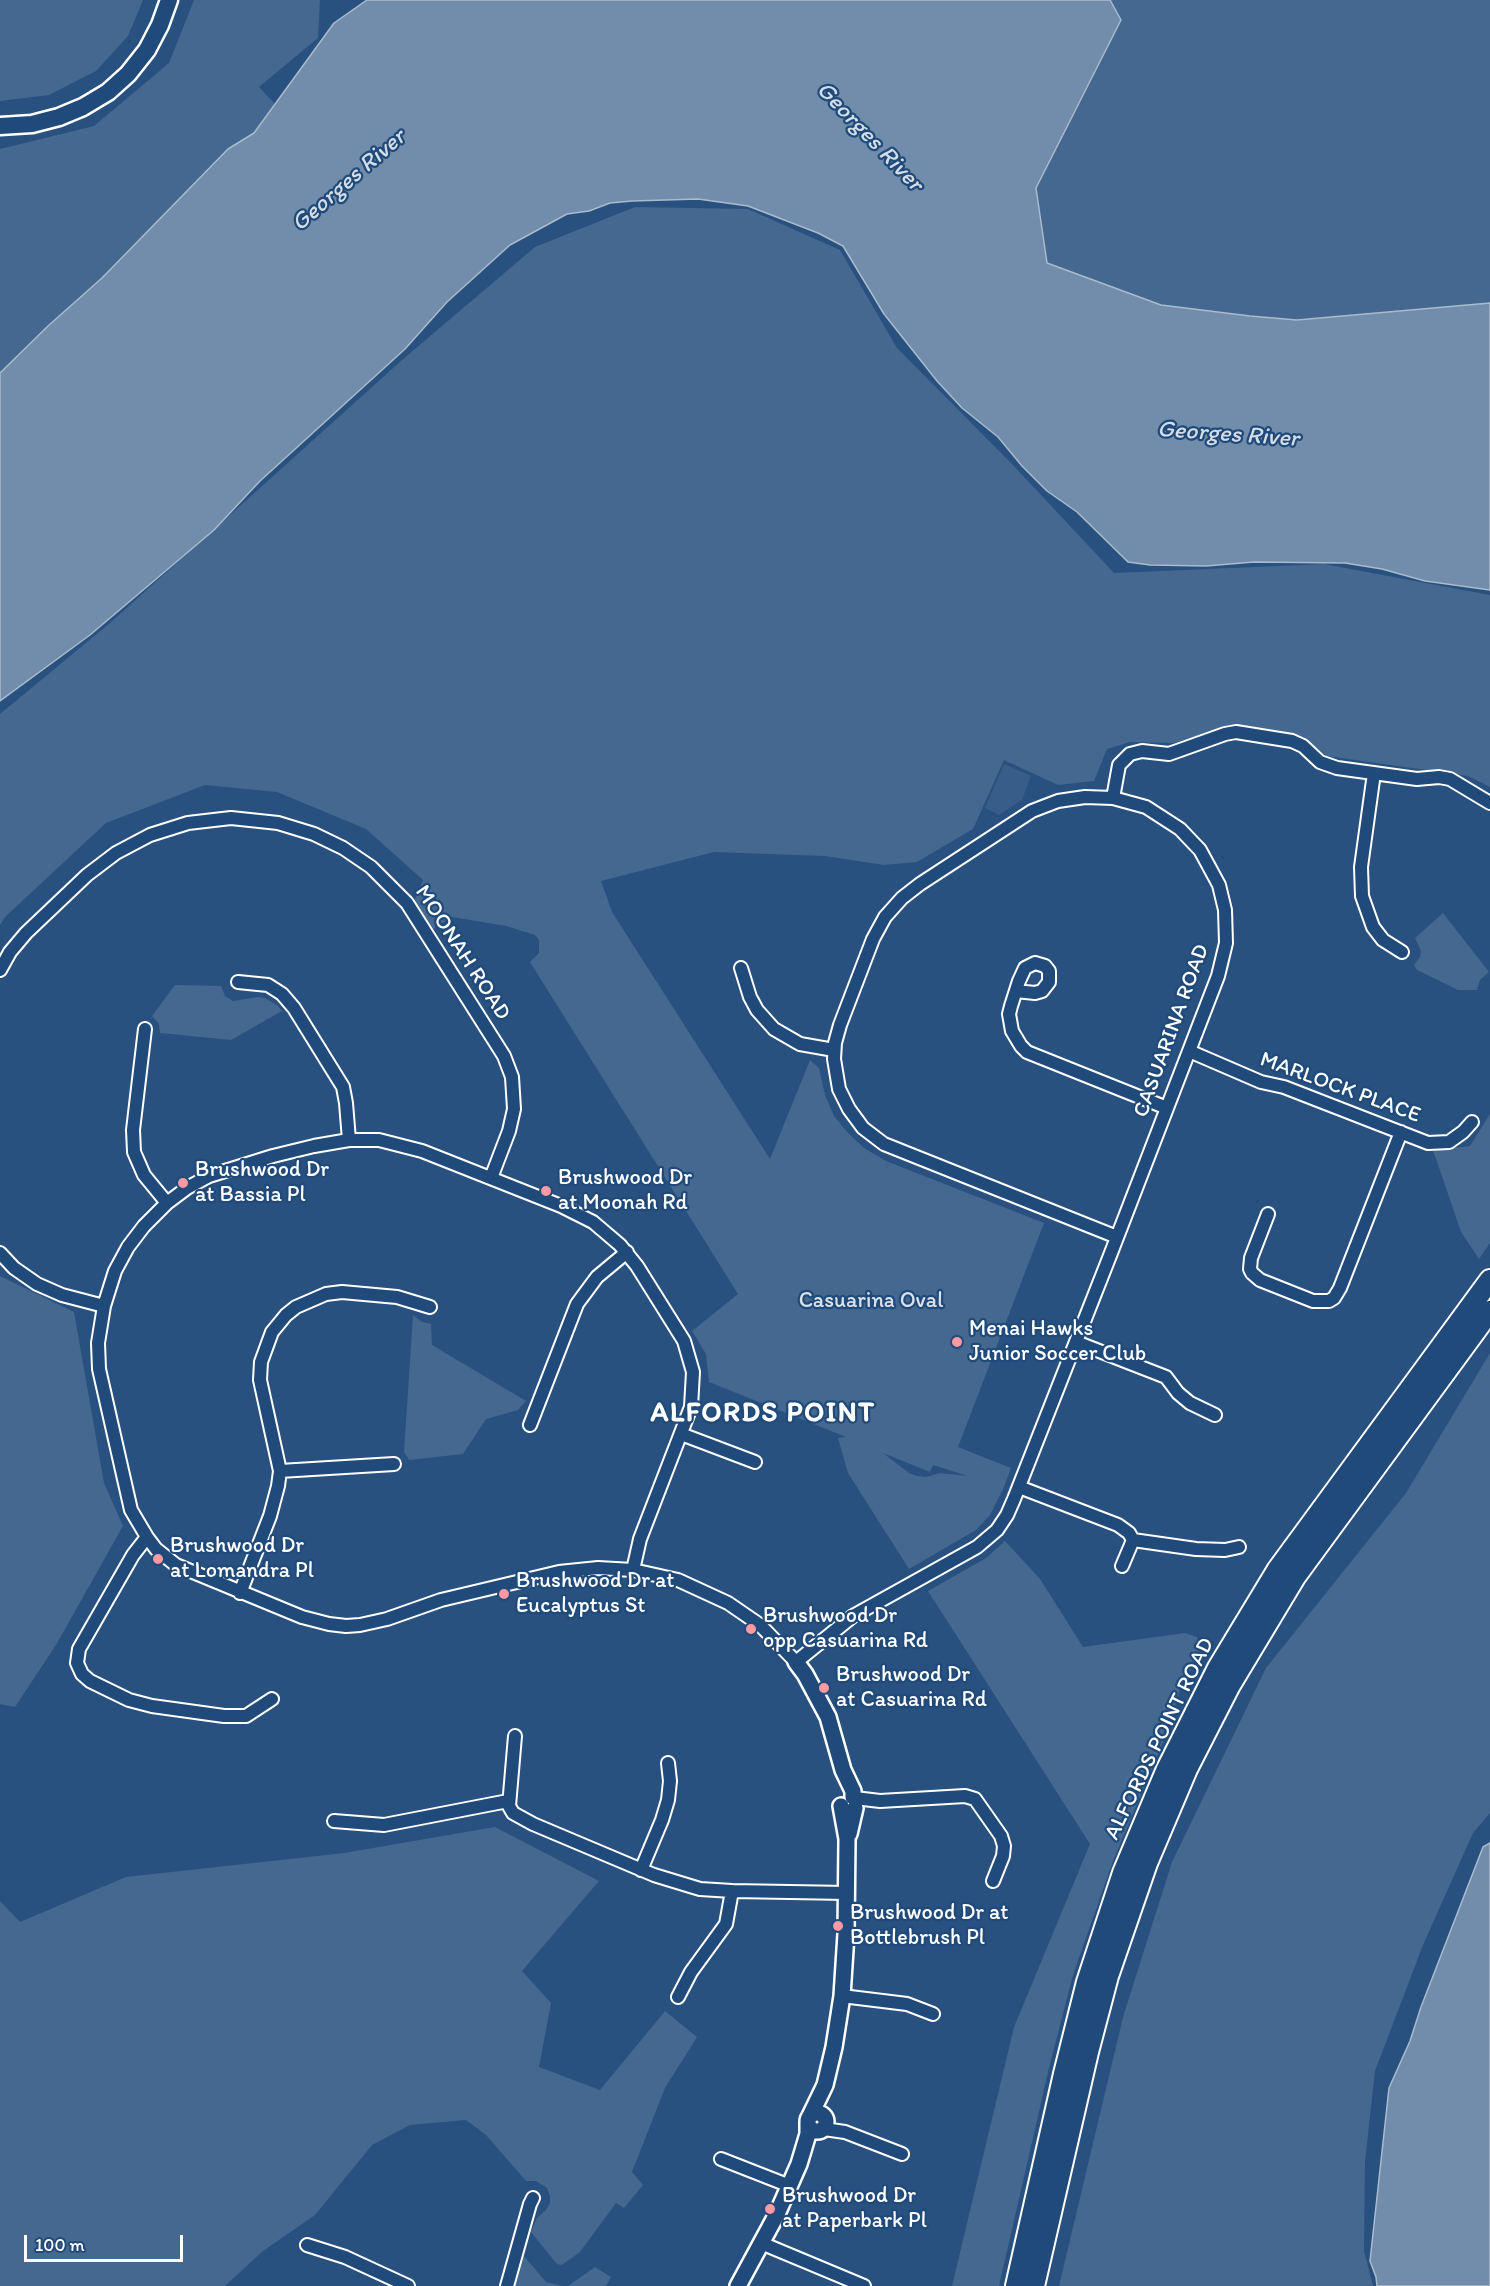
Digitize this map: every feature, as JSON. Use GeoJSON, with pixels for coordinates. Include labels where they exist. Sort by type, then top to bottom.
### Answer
{"type":"FeatureCollection","features":[{"type":"Feature","properties":{"kind":"highway","name":"ALFORDS POINT ROAD"},"geometry":{"type":"LineString","coordinates":[[1016,2286],[1064,2074],[1090,1972],[1123,1873],[1167,1769],[1218,1668],[1278,1569],[1490,1280]]}},
{"type":"Feature","properties":{"kind":"highway","name":"ALFORDS POINT ROAD"},"geometry":{"type":"LineString","coordinates":[[1034,2286],[1105,1986],[1134,1896],[1184,1776],[1230,1685],[1291,1584],[1490,1311]]}},
{"type":"Feature","properties":{"kind":"main road"},"geometry":{"type":"LineString","coordinates":[[0,126],[32,124],[59,117],[83,107],[108,92],[128,74],[147,50],[160,25],[169,0]]}},
{"type":"Feature","properties":{"kind":"street"},"geometry":{"type":"LineString","coordinates":[[1113,798],[1119,765],[1130,754],[1142,751],[1170,754],[1230,732],[1292,741],[1304,746],[1325,764],[1417,779],[1439,777],[1450,779],[1490,803]]}},
{"type":"Feature","properties":{"kind":"street"},"geometry":{"type":"LineString","coordinates":[[1374,773],[1361,867],[1362,896],[1373,927],[1383,940],[1402,952]]}},
{"type":"Feature","properties":{"kind":"street","name":"CASUARINA ROAD"},"geometry":{"type":"LineString","coordinates":[[796,1662],[853,1616],[985,1541],[1002,1522],[1019,1486],[1076,1342],[1117,1237],[1167,1108],[1218,975],[1224,956],[1227,921],[1223,898],[1208,861],[1180,829],[1146,807],[1113,798],[1071,798],[1032,811],[920,884],[902,898],[885,917],[873,939],[840,1025],[834,1050],[836,1079],[843,1100],[856,1120],[873,1137],[907,1154],[1117,1237]]}},
{"type":"Feature","properties":{"kind":"street","name":"MOONAH ROAD"},"geometry":{"type":"LineString","coordinates":[[0,970],[10,952],[26,933],[87,875],[127,846],[150,835],[188,823],[231,818],[278,823],[323,838],[344,848],[371,867],[407,903],[508,1065],[514,1086],[513,1115],[491,1178]]}},
{"type":"Feature","properties":{"kind":"street"},"geometry":{"type":"LineString","coordinates":[[741,968],[750,997],[757,1010],[774,1029],[800,1044],[834,1050]]}},
{"type":"Feature","properties":{"kind":"street"},"geometry":{"type":"LineString","coordinates":[[238,982],[268,985],[282,994],[294,1008],[343,1087],[349,1140]]}},
{"type":"Feature","properties":{"kind":"street"},"geometry":{"type":"LineString","coordinates":[[1016,991],[1011,1006],[1010,1022],[1016,1039],[1028,1052],[1167,1108]]}},
{"type":"Feature","properties":{"kind":"street"},"geometry":{"type":"LineString","coordinates":[[145,1029],[134,1130],[134,1152],[144,1175],[167,1203]]}},
{"type":"Feature","properties":{"kind":"street","name":"MARLOCK PLACE"},"geometry":{"type":"LineString","coordinates":[[1189,1051],[1261,1082],[1284,1087],[1428,1143],[1442,1143],[1456,1138],[1472,1122]]}},
{"type":"Feature","properties":{"kind":"street"},"geometry":{"type":"LineString","coordinates":[[1268,1214],[1251,1258],[1252,1273],[1260,1280],[1313,1301],[1329,1301],[1334,1298],[1340,1288],[1401,1132]]}},
{"type":"Feature","properties":{"kind":"street"},"geometry":{"type":"LineString","coordinates":[[633,1570],[640,1539],[681,1434],[693,1395],[691,1361],[678,1331],[627,1252],[603,1229],[583,1216],[406,1146],[379,1140],[349,1140],[314,1146],[222,1170],[197,1182],[167,1203],[144,1226],[128,1247],[115,1271],[104,1306],[98,1343],[102,1383],[131,1510],[147,1538],[156,1549],[176,1565],[240,1593],[315,1621],[338,1625],[360,1625],[387,1619],[441,1600],[559,1572],[598,1568],[633,1570],[678,1580],[728,1603],[760,1625],[806,1674],[828,1717],[850,1802],[842,1996],[819,2123],[790,2186],[738,2286]]}},
{"type":"Feature","properties":{"kind":"street"},"geometry":{"type":"LineString","coordinates":[[0,1252],[25,1277],[50,1291],[104,1306]]}},
{"type":"Feature","properties":{"kind":"street"},"geometry":{"type":"LineString","coordinates":[[530,1425],[577,1304],[597,1277],[627,1252]]}},
{"type":"Feature","properties":{"kind":"street"},"geometry":{"type":"LineString","coordinates":[[240,1593],[274,1505],[280,1471],[262,1390],[260,1370],[265,1347],[278,1324],[296,1307],[309,1299],[342,1292],[408,1299],[430,1307]]}},
{"type":"Feature","properties":{"kind":"street"},"geometry":{"type":"LineString","coordinates":[[1076,1342],[1166,1377],[1195,1407],[1215,1415]]}},
{"type":"Feature","properties":{"kind":"street"},"geometry":{"type":"LineString","coordinates":[[681,1434],[755,1462]]}},
{"type":"Feature","properties":{"kind":"street"},"geometry":{"type":"LineString","coordinates":[[280,1471],[394,1464]]}},
{"type":"Feature","properties":{"kind":"street"},"geometry":{"type":"LineString","coordinates":[[1019,1486],[1118,1525],[1129,1533],[1133,1540]]}},
{"type":"Feature","properties":{"kind":"street"},"geometry":{"type":"LineString","coordinates":[[147,1538],[133,1555],[79,1649],[77,1663],[82,1674],[90,1681],[129,1700],[152,1706],[224,1716],[246,1716],[272,1699]]}},
{"type":"Feature","properties":{"kind":"street"},"geometry":{"type":"LineString","coordinates":[[1133,1540],[1196,1549],[1225,1550],[1239,1547]]}},
{"type":"Feature","properties":{"kind":"street"},"geometry":{"type":"LineString","coordinates":[[1122,1566],[1133,1540]]}},
{"type":"Feature","properties":{"kind":"street"},"geometry":{"type":"LineString","coordinates":[[515,1736],[508,1801],[513,1813],[526,1821],[641,1870],[684,1885],[732,1891],[847,1893]]}},
{"type":"Feature","properties":{"kind":"street"},"geometry":{"type":"LineString","coordinates":[[641,1870],[668,1800],[670,1781],[668,1763]]}},
{"type":"Feature","properties":{"kind":"street"},"geometry":{"type":"LineString","coordinates":[[850,1802],[965,1796],[975,1799],[1000,1836],[1004,1846],[1003,1856],[993,1881]]}},
{"type":"Feature","properties":{"kind":"street"},"geometry":{"type":"LineString","coordinates":[[334,1821],[384,1825],[508,1801]]}},
{"type":"Feature","properties":{"kind":"street"},"geometry":{"type":"LineString","coordinates":[[678,1997],[691,1972],[726,1924],[732,1891]]}},
{"type":"Feature","properties":{"kind":"street"},"geometry":{"type":"LineString","coordinates":[[842,1996],[907,2004],[933,2014]]}},
{"type":"Feature","properties":{"kind":"street"},"geometry":{"type":"LineString","coordinates":[[819,2123],[902,2154]]}},
{"type":"Feature","properties":{"kind":"street"},"geometry":{"type":"LineString","coordinates":[[721,2159],[790,2186]]}},
{"type":"Feature","properties":{"kind":"street"},"geometry":{"type":"LineString","coordinates":[[507,2286],[533,2198]]}},
{"type":"Feature","properties":{"kind":"street"},"geometry":{"type":"LineString","coordinates":[[761,2243],[864,2286]]}},
{"type":"Feature","properties":{"kind":"street"},"geometry":{"type":"LineString","coordinates":[[307,2245],[345,2257],[408,2286]]}},
{"type":"Feature","properties":{"kind":"shaded area"},"geometry":{"type":"Polygon","coordinates":[[[1004,764],[1031,776],[1022,800],[999,815],[985,808],[1004,764]]]}},
{"type":"Feature","properties":{"kind":"green space"},"geometry":{"type":"Polygon","coordinates":[[[0,0],[143,0],[128,36],[96,71],[49,95],[0,101],[0,0]]]}},
{"type":"Feature","properties":{"kind":"green space"},"geometry":{"type":"Polygon","coordinates":[[[194,0],[320,0],[318,38],[259,87],[275,104],[254,133],[228,149],[102,278],[0,373],[0,149],[94,126],[169,63],[194,0]]]}},
{"type":"Feature","properties":{"kind":"green space"},"geometry":{"type":"Polygon","coordinates":[[[1110,0],[1490,0],[1490,303],[1297,320],[1250,316],[1161,305],[1047,263],[1036,188],[1121,21],[1110,0]]]}},
{"type":"Feature","properties":{"kind":"green space","name":"Casuarina Oval"},"geometry":{"type":"Polygon","coordinates":[[[635,207],[748,209],[840,250],[897,348],[1012,464],[1114,573],[1324,564],[1490,595],[1490,787],[1468,776],[1327,756],[1303,737],[1235,725],[1173,743],[1130,742],[1107,749],[1094,781],[1058,785],[1004,760],[973,829],[917,862],[884,865],[825,856],[714,852],[601,881],[612,912],[770,1159],[810,1060],[819,1068],[825,1095],[834,1116],[864,1148],[886,1161],[1044,1223],[958,1447],[1011,1468],[1004,1487],[990,1515],[976,1530],[909,1569],[848,1473],[838,1438],[846,1437],[709,1382],[706,1354],[692,1331],[738,1294],[530,962],[539,953],[539,940],[535,935],[506,926],[452,917],[433,929],[414,901],[423,880],[366,829],[277,792],[205,785],[106,823],[5,917],[0,925],[0,714],[110,623],[402,360],[535,247],[635,207]],[[883,1453],[909,1473],[917,1476],[926,1477],[940,1473],[968,1476],[933,1465],[930,1472],[883,1453]]]}},
{"type":"Feature","properties":{"kind":"green space"},"geometry":{"type":"Polygon","coordinates":[[[1443,913],[1489,972],[1480,980],[1477,990],[1458,990],[1417,970],[1414,965],[1421,951],[1415,938],[1443,913]]]}},
{"type":"Feature","properties":{"kind":"green space"},"geometry":{"type":"Polygon","coordinates":[[[175,985],[221,986],[225,996],[233,1001],[265,998],[282,1011],[231,1040],[160,1033],[159,1024],[152,1016],[175,985]]]}},
{"type":"Feature","properties":{"kind":"green space"},"geometry":{"type":"Polygon","coordinates":[[[1490,1114],[1490,1243],[1479,1259],[1461,1232],[1433,1150],[1470,1146],[1490,1114]]]}},
{"type":"Feature","properties":{"kind":"green space"},"geometry":{"type":"Polygon","coordinates":[[[0,1276],[74,1312],[104,1483],[123,1526],[56,1645],[15,1707],[0,1704],[0,1276]]]}},
{"type":"Feature","properties":{"kind":"green space"},"geometry":{"type":"Polygon","coordinates":[[[413,1315],[422,1322],[431,1324],[432,1345],[526,1401],[518,1410],[486,1419],[463,1454],[409,1460],[404,1452],[413,1315]]]}},
{"type":"Feature","properties":{"kind":"green space"},"geometry":{"type":"Polygon","coordinates":[[[1490,1353],[1490,1813],[1473,1833],[1423,1945],[1375,2071],[1365,2162],[1364,2251],[1373,2286],[1059,2286],[1123,2017],[1172,1862],[1266,1668],[1406,1493],[1490,1353]]]}},
{"type":"Feature","properties":{"kind":"green space"},"geometry":{"type":"Polygon","coordinates":[[[1005,1541],[1040,1579],[1083,1647],[1185,1633],[1197,1637],[1203,1655],[1186,1675],[1180,1689],[1169,1728],[1113,1861],[1073,1975],[1049,2068],[999,2286],[952,2286],[1014,2027],[1090,1844],[928,1591],[986,1558],[1005,1541]]]}},
{"type":"Feature","properties":{"kind":"green space"},"geometry":{"type":"Polygon","coordinates":[[[495,1827],[599,1881],[522,1971],[551,2003],[539,2067],[600,2090],[665,2011],[697,2037],[665,2088],[632,2172],[643,2185],[624,2208],[616,2203],[580,2252],[562,2265],[557,2264],[531,2232],[537,2218],[550,2203],[547,2188],[536,2181],[526,2181],[486,2135],[466,2120],[410,2125],[372,2145],[315,2215],[263,2251],[225,2286],[0,2286],[0,1901],[20,1922],[126,1877],[344,1853],[495,1827]]]}},
{"type":"Feature","properties":{"kind":"green space"},"geometry":{"type":"Polygon","coordinates":[[[524,2256],[546,2282],[562,2286],[514,2286],[524,2256]]]}},
{"type":"Feature","properties":{"kind":"green space"},"geometry":{"type":"Polygon","coordinates":[[[595,2267],[611,2277],[606,2286],[568,2286],[595,2267]]]}},
{"type":"Feature","properties":{"kind":"water","name":"Georges River"},"geometry":{"type":"Polygon","coordinates":[[[367,0],[1110,0],[1121,20],[1036,188],[1047,263],[1161,305],[1250,316],[1297,320],[1490,303],[1490,590],[1425,581],[1382,569],[1345,563],[1254,562],[1206,566],[1150,565],[1128,562],[1077,512],[1047,491],[998,437],[962,408],[937,381],[884,314],[843,246],[818,233],[748,206],[698,199],[632,201],[610,203],[589,211],[567,214],[510,245],[447,302],[405,349],[260,481],[214,530],[90,635],[0,701],[0,373],[102,278],[228,149],[254,133],[334,23],[367,0]]]}},
{"type":"Feature","properties":{"kind":"water"},"geometry":{"type":"Polygon","coordinates":[[[1490,1843],[1490,2286],[1377,2286],[1370,2261],[1389,2088],[1410,2041],[1483,1847],[1490,1843]]]}},
{"type":"Feature","properties":{"kind":"place","name":"Brushwood Dr at Bassia Pl"},"geometry":{"type":"Point","coordinates":[183,1183]}},
{"type":"Feature","properties":{"kind":"place","name":"Brushwood Dr at Moonah Rd"},"geometry":{"type":"Point","coordinates":[546,1191]}},
{"type":"Feature","properties":{"kind":"place","name":"Menai Hawks Junior Soccer Club"},"geometry":{"type":"Point","coordinates":[957,1342]}},
{"type":"Feature","properties":{"kind":"place","name":"Brushwood Dr at Lomandra Pl"},"geometry":{"type":"Point","coordinates":[158,1559]}},
{"type":"Feature","properties":{"kind":"place","name":"Brushwood Dr at Eucalyptus St"},"geometry":{"type":"Point","coordinates":[504,1594]}},
{"type":"Feature","properties":{"kind":"place","name":"Brushwood Dr opp Casuarina Rd"},"geometry":{"type":"Point","coordinates":[751,1629]}},
{"type":"Feature","properties":{"kind":"place","name":"Brushwood Dr at Casuarina Rd"},"geometry":{"type":"Point","coordinates":[824,1688]}},
{"type":"Feature","properties":{"kind":"place","name":"Brushwood Dr at Bottlebrush Pl"},"geometry":{"type":"Point","coordinates":[838,1926]}},
{"type":"Feature","properties":{"kind":"place","name":"Brushwood Dr at Paperbark Pl"},"geometry":{"type":"Point","coordinates":[770,2209]}},
{"type":"Feature","properties":{"kind":"district","name":"ALFORDS POINT"},"geometry":{"type":"Point","coordinates":[763,1414]}}]}
